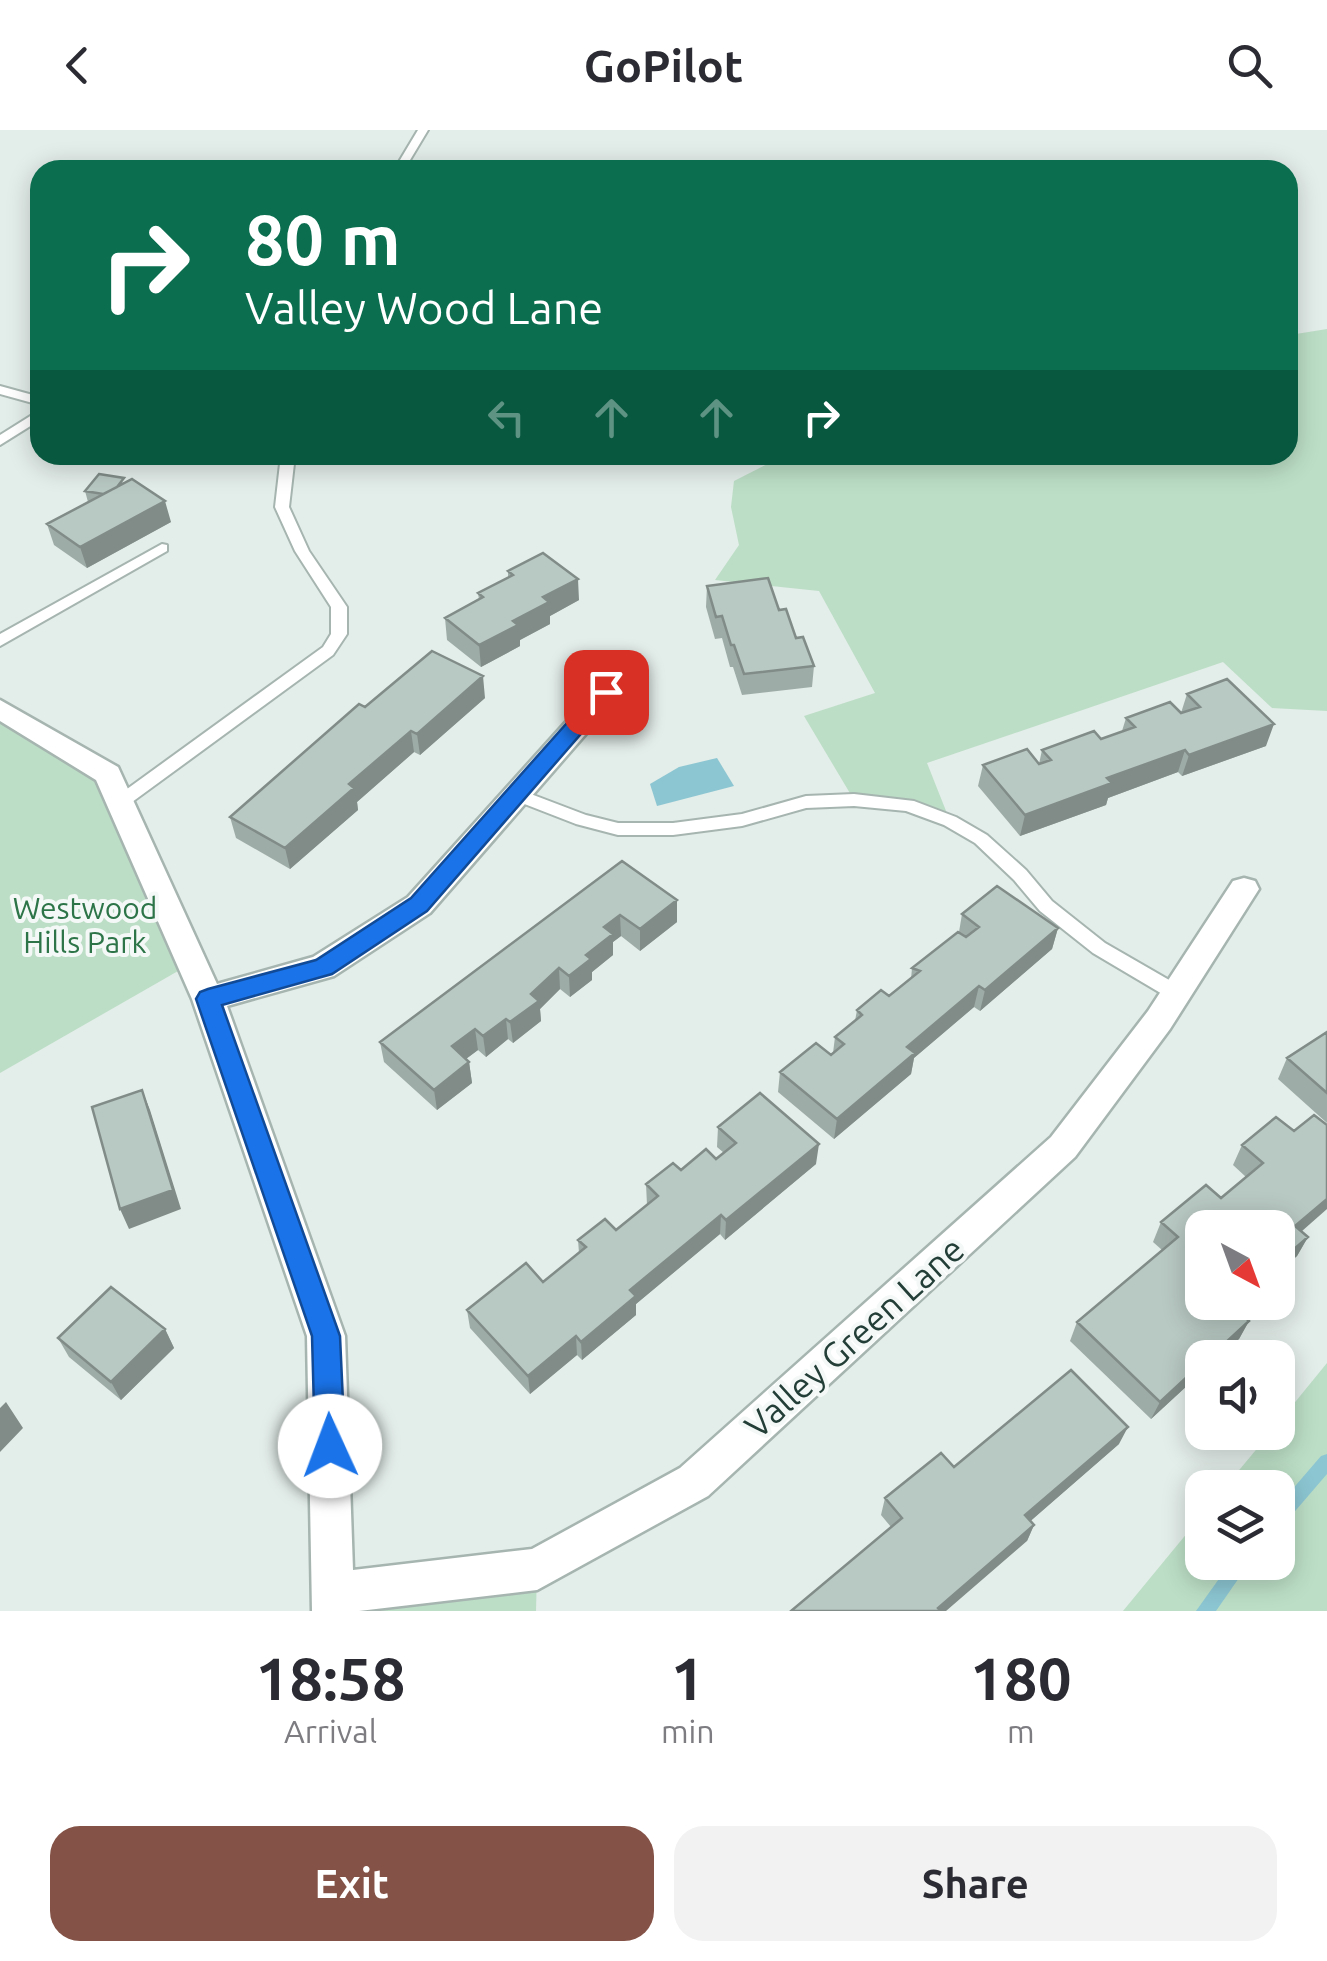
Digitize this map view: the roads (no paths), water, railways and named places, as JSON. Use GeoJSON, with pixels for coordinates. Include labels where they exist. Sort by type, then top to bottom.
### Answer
{"type":"FeatureCollection","features":[{"type":"Feature","properties":{"kind":"street"},"geometry":{"type":"LineString","coordinates":[[208,999],[323,967],[419,904],[629,668]]}},
{"type":"Feature","properties":{"kind":"street"},"geometry":{"type":"LineString","coordinates":[[0,710],[108,774],[208,999],[326,1336],[334,1602]]}},
{"type":"Feature","properties":{"kind":"street","name":"Valley Green Lane"},"geometry":{"type":"LineString","coordinates":[[334,1602],[537,1569],[694,1482],[1063,1147],[1176,994],[1244,889]]}},
{"type":"Feature","properties":{"kind":"lane"},"geometry":{"type":"LineString","coordinates":[[405,160],[423,130]]}},
{"type":"Feature","properties":{"kind":"lane"},"geometry":{"type":"LineString","coordinates":[[0,390],[30,398]]}},
{"type":"Feature","properties":{"kind":"lane"},"geometry":{"type":"LineString","coordinates":[[0,441],[30,421]]}},
{"type":"Feature","properties":{"kind":"lane"},"geometry":{"type":"LineString","coordinates":[[122,801],[328,651],[339,634],[340,606],[302,550],[282,507],[287,465]]}},
{"type":"Feature","properties":{"kind":"lane"},"geometry":{"type":"LineString","coordinates":[[0,640],[162,548]]}},
{"type":"Feature","properties":{"kind":"lane"},"geometry":{"type":"LineString","coordinates":[[515,794],[582,820],[618,829],[673,829],[724,822],[806,802],[854,800],[908,805],[950,821],[981,839],[1046,906],[1086,938],[1176,994]]}},
{"type":"Feature","properties":{"kind":"water"},"geometry":{"type":"Polygon","coordinates":[[[717,758],[734,786],[657,806],[650,784],[679,767],[717,758]]]}},
{"type":"Feature","properties":{"kind":"waterway"},"geometry":{"type":"LineString","coordinates":[[1295,1499],[1327,1462]]}},
{"type":"Feature","properties":{"kind":"waterway"},"geometry":{"type":"LineString","coordinates":[[1205,1611],[1228,1580]]}},
{"type":"Feature","properties":{"kind":"park label","name":"Westwood Hills Park"},"geometry":{"type":"Point","coordinates":[85,925]}}]}
